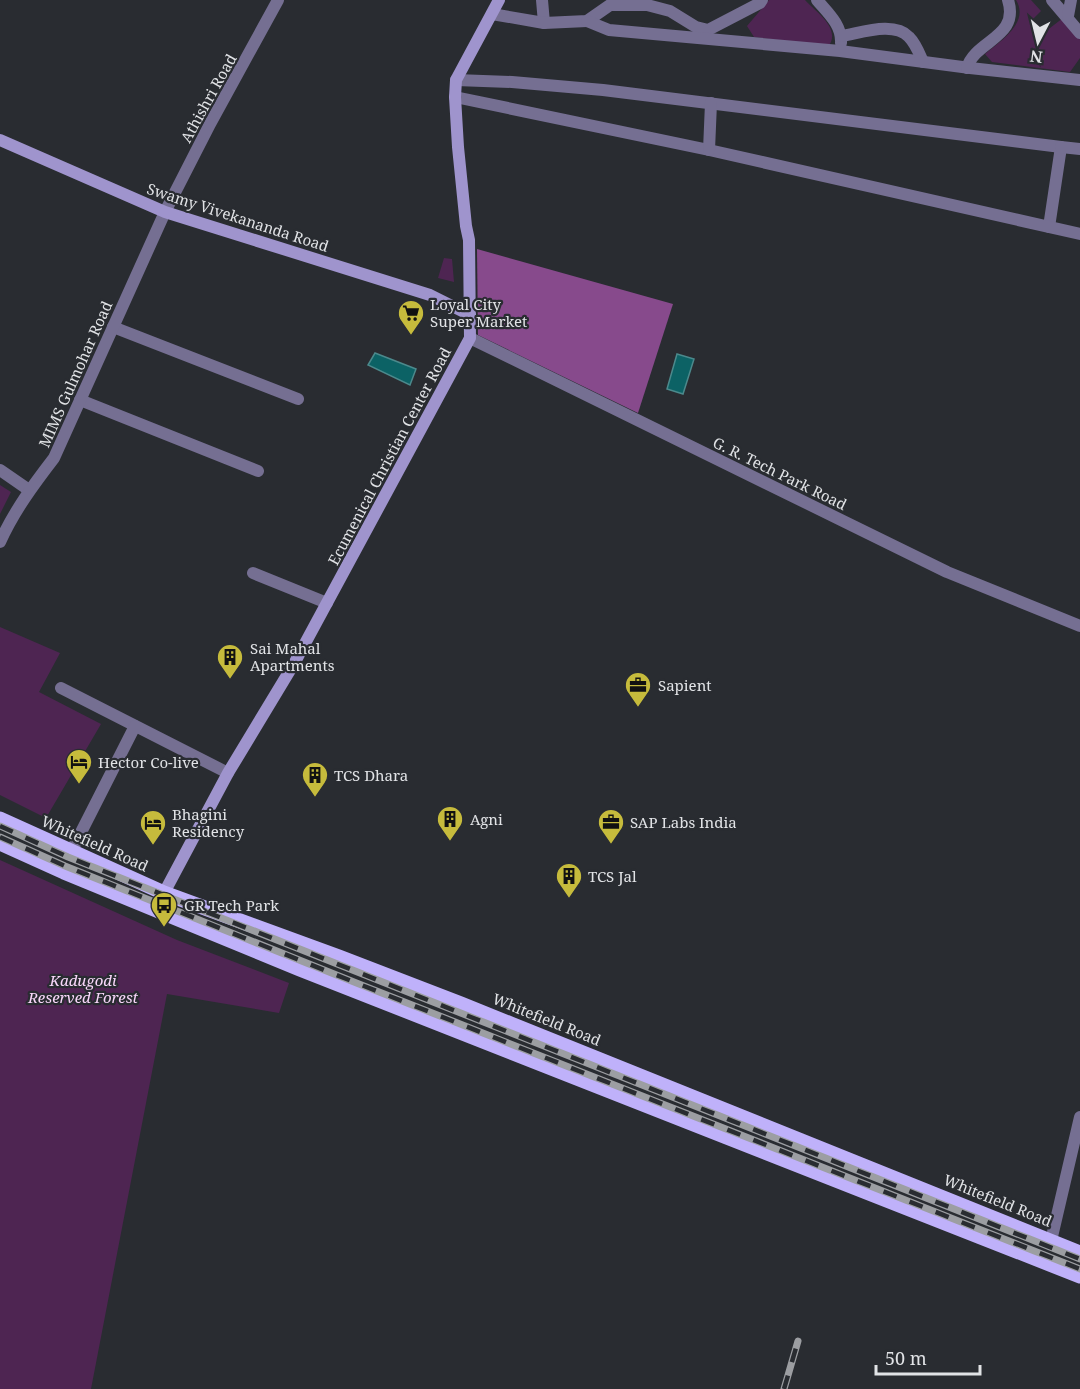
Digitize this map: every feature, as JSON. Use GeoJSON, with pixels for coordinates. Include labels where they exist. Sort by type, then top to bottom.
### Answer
{"type":"FeatureCollection","features":[{"type":"Feature","properties":{"kind":"main road","name":"Whitefield Road"},"geometry":{"type":"LineString","coordinates":[[0,819],[164,893],[461,1004],[1080,1252]]}},
{"type":"Feature","properties":{"kind":"main road"},"geometry":{"type":"LineString","coordinates":[[0,843],[300,969],[1080,1276]]}},
{"type":"Feature","properties":{"kind":"street","name":"Athishri Road"},"geometry":{"type":"LineString","coordinates":[[165,212],[278,0]]}},
{"type":"Feature","properties":{"kind":"street","name":"Ecumenical Christian Center Road"},"geometry":{"type":"LineString","coordinates":[[164,893],[228,772],[295,662],[470,338],[469,240],[458,147],[456,80],[499,0]]}},
{"type":"Feature","properties":{"kind":"street"},"geometry":{"type":"LineString","coordinates":[[542,0],[544,22]]}},
{"type":"Feature","properties":{"kind":"street"},"geometry":{"type":"LineString","coordinates":[[586,21],[607,2],[656,7],[670,11],[696,27],[708,30],[762,0]]}},
{"type":"Feature","properties":{"kind":"street"},"geometry":{"type":"LineString","coordinates":[[818,0],[837,24],[841,36],[840,51]]}},
{"type":"Feature","properties":{"kind":"street"},"geometry":{"type":"LineString","coordinates":[[966,68],[969,59],[1001,33],[1009,21],[1011,9],[1008,0]]}},
{"type":"Feature","properties":{"kind":"street"},"geometry":{"type":"LineString","coordinates":[[1052,0],[1068,16],[1080,33]]}},
{"type":"Feature","properties":{"kind":"street"},"geometry":{"type":"LineString","coordinates":[[1068,16],[1071,0]]}},
{"type":"Feature","properties":{"kind":"street"},"geometry":{"type":"LineString","coordinates":[[492,14],[544,22],[586,21],[609,30],[840,51],[966,68],[1079,78]]}},
{"type":"Feature","properties":{"kind":"street"},"geometry":{"type":"LineString","coordinates":[[841,36],[894,29],[904,32],[915,45],[923,62]]}},
{"type":"Feature","properties":{"kind":"street"},"geometry":{"type":"LineString","coordinates":[[456,80],[512,82],[603,90],[1080,148]]}},
{"type":"Feature","properties":{"kind":"street"},"geometry":{"type":"LineString","coordinates":[[455,97],[709,150],[1080,234]]}},
{"type":"Feature","properties":{"kind":"street"},"geometry":{"type":"LineString","coordinates":[[709,150],[711,103]]}},
{"type":"Feature","properties":{"kind":"street","name":"Swamy Vivekananda Road"},"geometry":{"type":"LineString","coordinates":[[0,140],[165,212],[430,295],[470,315]]}},
{"type":"Feature","properties":{"kind":"street"},"geometry":{"type":"LineString","coordinates":[[1049,227],[1061,147]]}},
{"type":"Feature","properties":{"kind":"street","name":"MIMS Gulmohar Road"},"geometry":{"type":"LineString","coordinates":[[0,542],[29,490],[54,458],[165,212]]}},
{"type":"Feature","properties":{"kind":"street"},"geometry":{"type":"LineString","coordinates":[[113,327],[298,399]]}},
{"type":"Feature","properties":{"kind":"street","name":"G. R. Tech Park Road"},"geometry":{"type":"LineString","coordinates":[[470,338],[947,572],[1080,626]]}},
{"type":"Feature","properties":{"kind":"street"},"geometry":{"type":"LineString","coordinates":[[80,400],[258,471]]}},
{"type":"Feature","properties":{"kind":"street"},"geometry":{"type":"LineString","coordinates":[[0,470],[29,490]]}},
{"type":"Feature","properties":{"kind":"street"},"geometry":{"type":"LineString","coordinates":[[253,573],[327,603]]}},
{"type":"Feature","properties":{"kind":"street"},"geometry":{"type":"LineString","coordinates":[[61,688],[228,772]]}},
{"type":"Feature","properties":{"kind":"street"},"geometry":{"type":"LineString","coordinates":[[71,852],[135,726]]}},
{"type":"Feature","properties":{"kind":"street"},"geometry":{"type":"LineString","coordinates":[[1051,1241],[1080,1117]]}},
{"type":"Feature","properties":{"kind":"green space"},"geometry":{"type":"Polygon","coordinates":[[[769,0],[805,0],[830,28],[832,40],[828,47],[754,37],[747,26],[769,0]]]}},
{"type":"Feature","properties":{"kind":"green space"},"geometry":{"type":"Polygon","coordinates":[[[1016,0],[1031,0],[1041,11],[1033,19],[1041,27],[1050,28],[1063,18],[1080,37],[1080,58],[1070,72],[992,62],[985,54],[1016,24],[1019,8],[1016,0]]]}},
{"type":"Feature","properties":{"kind":"green space"},"geometry":{"type":"Polygon","coordinates":[[[444,258],[452,259],[454,282],[438,278],[444,258]]]}},
{"type":"Feature","properties":{"kind":"green space"},"geometry":{"type":"Polygon","coordinates":[[[0,485],[11,492],[0,514],[0,485]]]}},
{"type":"Feature","properties":{"kind":"green space"},"geometry":{"type":"Polygon","coordinates":[[[0,627],[60,653],[39,692],[101,724],[46,818],[0,795],[0,627]]]}},
{"type":"Feature","properties":{"kind":"green space","name":"Kadugodi Reserved Forest"},"geometry":{"type":"Polygon","coordinates":[[[0,860],[177,940],[289,983],[279,1013],[167,994],[91,1389],[0,1389],[0,860]]]}},
{"type":"Feature","properties":{"kind":"shaded area"},"geometry":{"type":"Polygon","coordinates":[[[477,249],[673,304],[638,413],[478,335],[477,249]]]}},
{"type":"Feature","properties":{"kind":"water"},"geometry":{"type":"Polygon","coordinates":[[[375,353],[416,369],[410,385],[368,365],[375,353]]]}},
{"type":"Feature","properties":{"kind":"water"},"geometry":{"type":"Polygon","coordinates":[[[677,354],[694,359],[683,394],[667,389],[677,354]]]}},
{"type":"Feature","properties":{"kind":"railway"},"geometry":{"type":"LineString","coordinates":[[0,826],[68,857],[1080,1259]]}},
{"type":"Feature","properties":{"kind":"railway"},"geometry":{"type":"LineString","coordinates":[[0,837],[65,866],[359,984],[1080,1269]]}},
{"type":"Feature","properties":{"kind":"railway"},"geometry":{"type":"LineString","coordinates":[[784,1389],[798,1341]]}},
{"type":"Feature","properties":{"kind":"place","name":"Loyal City Super Market"},"geometry":{"type":"Point","coordinates":[411,336]}},
{"type":"Feature","properties":{"kind":"place","name":"Sai Mahal Apartments"},"geometry":{"type":"Point","coordinates":[230,680]}},
{"type":"Feature","properties":{"kind":"place","name":"Sapient"},"geometry":{"type":"Point","coordinates":[638,708]}},
{"type":"Feature","properties":{"kind":"place","name":"Hector Co-live"},"geometry":{"type":"Point","coordinates":[79,785]}},
{"type":"Feature","properties":{"kind":"place","name":"TCS Dhara"},"geometry":{"type":"Point","coordinates":[315,798]}},
{"type":"Feature","properties":{"kind":"place","name":"Agni"},"geometry":{"type":"Point","coordinates":[450,842]}},
{"type":"Feature","properties":{"kind":"place","name":"SAP Labs India"},"geometry":{"type":"Point","coordinates":[611,845]}},
{"type":"Feature","properties":{"kind":"place","name":"Bhagini Residency"},"geometry":{"type":"Point","coordinates":[153,846]}},
{"type":"Feature","properties":{"kind":"place","name":"TCS Jal"},"geometry":{"type":"Point","coordinates":[569,899]}},
{"type":"Feature","properties":{"kind":"place","name":"GR Tech Park"},"geometry":{"type":"Point","coordinates":[164,928]}}]}
